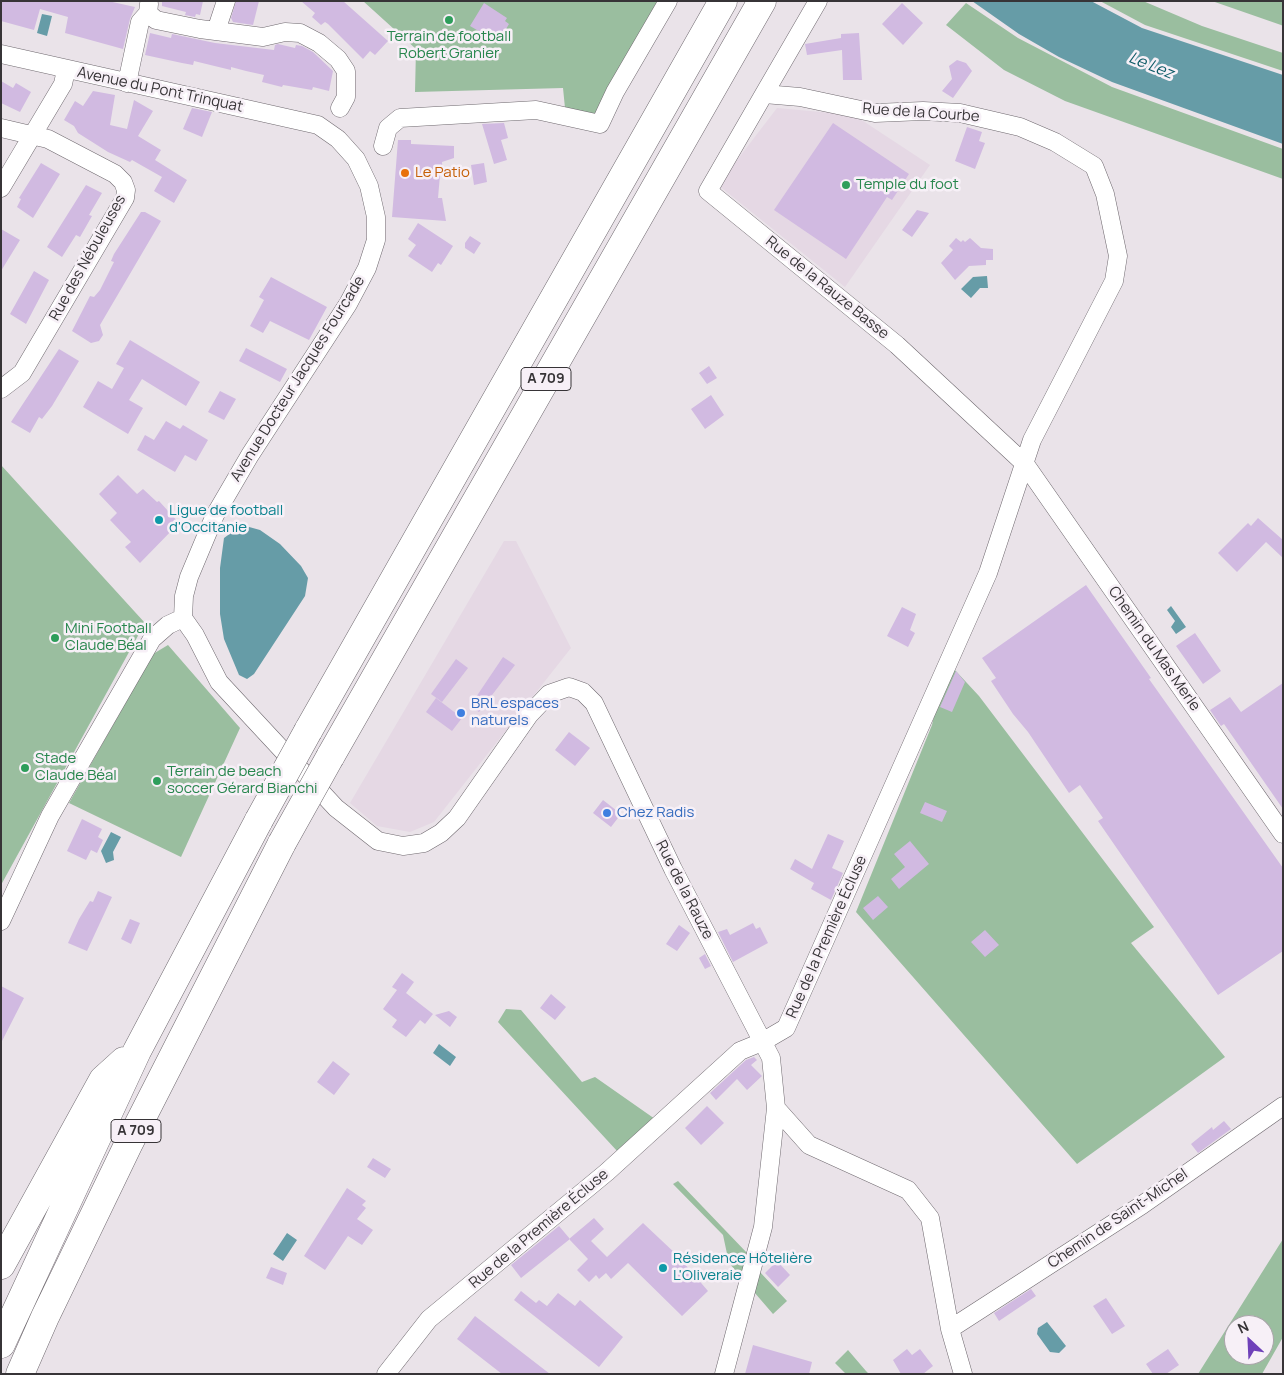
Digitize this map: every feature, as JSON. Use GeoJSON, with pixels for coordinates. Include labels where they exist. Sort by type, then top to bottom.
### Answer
{"type":"FeatureCollection","features":[{"type":"Feature","properties":{"kind":"highway","name":"A 709"},"geometry":{"type":"LineString","coordinates":[[1,1344],[137,1050],[259,820],[723,1]]}},
{"type":"Feature","properties":{"kind":"highway","name":"A 709"},"geometry":{"type":"LineString","coordinates":[[20,1374],[44,1317],[133,1136],[282,843],[762,1]]}},
{"type":"Feature","properties":{"kind":"highway"},"geometry":{"type":"LineString","coordinates":[[1,1265],[103,1080],[137,1050]]}},
{"type":"Feature","properties":{"kind":"highway"},"geometry":{"type":"LineString","coordinates":[[41,1374],[44,1317]]}},
{"type":"Feature","properties":{"kind":"street"},"geometry":{"type":"LineString","coordinates":[[216,31],[226,1]]}},
{"type":"Feature","properties":{"kind":"street"},"geometry":{"type":"LineString","coordinates":[[383,146],[388,128],[400,118],[536,110],[600,124],[615,92],[668,1]]}},
{"type":"Feature","properties":{"kind":"street"},"geometry":{"type":"LineString","coordinates":[[764,94],[818,1]]}},
{"type":"Feature","properties":{"kind":"street"},"geometry":{"type":"LineString","coordinates":[[149,5],[156,20],[263,37],[286,32],[300,33],[319,43],[338,59],[346,71],[346,98],[340,108]]}},
{"type":"Feature","properties":{"kind":"street"},"geometry":{"type":"LineString","coordinates":[[128,82],[140,22],[149,5]]}},
{"type":"Feature","properties":{"kind":"street","name":"Avenue du Pont Trinquat"},"geometry":{"type":"LineString","coordinates":[[1,54],[318,125]]}},
{"type":"Feature","properties":{"kind":"street"},"geometry":{"type":"LineString","coordinates":[[1,188],[62,84],[66,70]]}},
{"type":"Feature","properties":{"kind":"street","name":"Rue de la Courbe"},"geometry":{"type":"LineString","coordinates":[[764,94],[800,97],[875,113],[923,110],[987,118],[1020,128],[1055,142],[1094,166],[1105,194],[1112,223],[1118,256],[1117,271],[1088,335],[1032,440],[1025,464]]}},
{"type":"Feature","properties":{"kind":"street","name":"Rue de la Rauze Basse"},"geometry":{"type":"LineString","coordinates":[[764,94],[708,191],[897,345],[1025,464]]}},
{"type":"Feature","properties":{"kind":"street","name":"Avenue Docteur Jacques Fourcade"},"geometry":{"type":"LineString","coordinates":[[183,618],[184,596],[189,577],[215,515],[250,456],[348,304],[373,254],[376,217],[369,186],[356,159],[338,139],[318,125]]}},
{"type":"Feature","properties":{"kind":"street"},"geometry":{"type":"LineString","coordinates":[[1,128],[33,135]]}},
{"type":"Feature","properties":{"kind":"street","name":"Rue des Nébuleuses"},"geometry":{"type":"LineString","coordinates":[[1,389],[22,374],[124,198],[126,190],[115,174],[48,139],[33,135]]}},
{"type":"Feature","properties":{"kind":"street","name":"Chemin du Mas Merle"},"geometry":{"type":"LineString","coordinates":[[1025,464],[1283,834]]}},
{"type":"Feature","properties":{"kind":"street","name":"Rue de la Première Écluse"},"geometry":{"type":"LineString","coordinates":[[386,1374],[429,1320],[607,1172],[740,1051],[762,1042],[786,1028],[988,573],[1025,464]]}},
{"type":"Feature","properties":{"kind":"street"},"geometry":{"type":"LineString","coordinates":[[1,920],[50,816],[152,639],[162,630],[183,618]]}},
{"type":"Feature","properties":{"kind":"street","name":"Rue de la Rauze"},"geometry":{"type":"LineString","coordinates":[[183,618],[219,682],[336,808],[378,841],[403,846],[424,843],[441,833],[458,818],[529,715],[549,694],[569,687],[583,692],[594,703],[673,869],[771,1058],[776,1108],[763,1227],[724,1374]]}},
{"type":"Feature","properties":{"kind":"street","name":"Chemin de Saint-Michel"},"geometry":{"type":"LineString","coordinates":[[950,1329],[1142,1205],[1283,1106]]}},
{"type":"Feature","properties":{"kind":"street"},"geometry":{"type":"LineString","coordinates":[[776,1108],[809,1145],[908,1190],[930,1218],[950,1329],[963,1374]]}},
{"type":"Feature","properties":{"kind":"shaded area"},"geometry":{"type":"Polygon","coordinates":[[[777,108],[854,115],[930,165],[845,287],[718,185],[777,108]]]}},
{"type":"Feature","properties":{"kind":"shaded area"},"geometry":{"type":"Polygon","coordinates":[[[504,541],[516,541],[571,648],[434,822],[410,832],[377,826],[350,803],[504,541]]]}},
{"type":"Feature","properties":{"kind":"green space"},"geometry":{"type":"Polygon","coordinates":[[[363,1],[661,1],[596,115],[565,108],[563,88],[415,92],[416,49],[363,1]]]}},
{"type":"Feature","properties":{"kind":"green space"},"geometry":{"type":"Polygon","coordinates":[[[1100,1],[1143,1],[1202,26],[1283,53],[1283,71],[1145,25],[1100,1]]]}},
{"type":"Feature","properties":{"kind":"green space"},"geometry":{"type":"Polygon","coordinates":[[[1212,1],[1283,1],[1283,26],[1281,25],[1212,1]]]}},
{"type":"Feature","properties":{"kind":"green space"},"geometry":{"type":"Polygon","coordinates":[[[966,3],[1018,38],[1112,87],[1283,149],[1283,179],[1065,101],[1004,70],[946,25],[966,3]]]}},
{"type":"Feature","properties":{"kind":"green space"},"geometry":{"type":"Polygon","coordinates":[[[1,465],[145,623],[1,885],[1,465]]]}},
{"type":"Feature","properties":{"kind":"green space"},"geometry":{"type":"Polygon","coordinates":[[[168,645],[240,728],[181,857],[69,803],[153,654],[168,645]]]}},
{"type":"Feature","properties":{"kind":"green space"},"geometry":{"type":"Polygon","coordinates":[[[954,669],[979,696],[1154,927],[1131,943],[1225,1057],[1077,1164],[856,912],[932,725],[935,711],[954,669]]]}},
{"type":"Feature","properties":{"kind":"green space"},"geometry":{"type":"Polygon","coordinates":[[[506,1009],[521,1010],[582,1082],[595,1077],[655,1119],[618,1152],[498,1022],[506,1009]]]}},
{"type":"Feature","properties":{"kind":"green space"},"geometry":{"type":"Polygon","coordinates":[[[678,1181],[748,1254],[759,1271],[787,1301],[773,1314],[729,1263],[723,1235],[673,1184],[678,1181]]]}},
{"type":"Feature","properties":{"kind":"green space"},"geometry":{"type":"Polygon","coordinates":[[[1283,1239],[1283,1337],[1274,1353],[1274,1315],[1235,1315],[1283,1239]]]}},
{"type":"Feature","properties":{"kind":"green space"},"geometry":{"type":"Polygon","coordinates":[[[1224,1333],[1224,1365],[1267,1365],[1262,1374],[1198,1374],[1224,1333]]]}},
{"type":"Feature","properties":{"kind":"green space"},"geometry":{"type":"Polygon","coordinates":[[[848,1350],[869,1374],[846,1374],[835,1363],[848,1350]]]}},
{"type":"Feature","properties":{"kind":"water","name":"Le Lez"},"geometry":{"type":"Polygon","coordinates":[[[972,1],[1091,1],[1142,28],[1283,75],[1283,144],[1112,82],[1059,57],[1019,34],[972,1]]]}},
{"type":"Feature","properties":{"kind":"water"},"geometry":{"type":"Polygon","coordinates":[[[42,14],[52,16],[47,36],[37,33],[42,14]]]}},
{"type":"Feature","properties":{"kind":"water"},"geometry":{"type":"Polygon","coordinates":[[[987,276],[988,288],[980,288],[971,298],[961,289],[973,277],[987,276]]]}},
{"type":"Feature","properties":{"kind":"water"},"geometry":{"type":"Polygon","coordinates":[[[242,525],[260,530],[280,544],[301,566],[308,578],[305,596],[254,674],[247,679],[239,675],[224,639],[220,614],[220,568],[224,538],[242,525]]]}},
{"type":"Feature","properties":{"kind":"water"},"geometry":{"type":"Polygon","coordinates":[[[1171,606],[1186,627],[1176,634],[1171,627],[1175,621],[1167,610],[1171,606]]]}},
{"type":"Feature","properties":{"kind":"water"},"geometry":{"type":"Polygon","coordinates":[[[111,832],[121,837],[113,852],[114,860],[106,863],[101,851],[111,832]]]}},
{"type":"Feature","properties":{"kind":"water"},"geometry":{"type":"Polygon","coordinates":[[[439,1044],[456,1057],[450,1066],[433,1053],[439,1044]]]}},
{"type":"Feature","properties":{"kind":"water"},"geometry":{"type":"Polygon","coordinates":[[[287,1233],[297,1240],[283,1261],[273,1254],[287,1233]]]}},
{"type":"Feature","properties":{"kind":"water"},"geometry":{"type":"Polygon","coordinates":[[[1047,1322],[1066,1346],[1059,1353],[1050,1352],[1037,1334],[1038,1328],[1047,1322]]]}},
{"type":"Feature","properties":{"kind":"building"},"geometry":{"type":"Polygon","coordinates":[[[1,1],[108,1],[135,7],[130,19],[123,49],[65,33],[68,17],[40,9],[34,30],[1,21],[1,1]]]}},
{"type":"Feature","properties":{"kind":"building"},"geometry":{"type":"Polygon","coordinates":[[[162,1],[203,1],[200,15],[196,14],[195,17],[185,15],[186,12],[162,6],[162,1]]]}},
{"type":"Feature","properties":{"kind":"building"},"geometry":{"type":"Polygon","coordinates":[[[236,1],[259,1],[253,25],[233,22],[231,18],[236,1]]]}},
{"type":"Feature","properties":{"kind":"building"},"geometry":{"type":"Polygon","coordinates":[[[301,1],[343,1],[388,41],[375,55],[370,51],[363,59],[328,24],[325,22],[321,25],[312,17],[315,13],[301,1]]]}},
{"type":"Feature","properties":{"kind":"building"},"geometry":{"type":"Polygon","coordinates":[[[484,3],[507,18],[505,21],[509,24],[503,34],[499,31],[494,40],[470,26],[484,3]]]}},
{"type":"Feature","properties":{"kind":"building"},"geometry":{"type":"Polygon","coordinates":[[[902,3],[923,23],[903,45],[882,24],[902,3]]]}},
{"type":"Feature","properties":{"kind":"building"},"geometry":{"type":"Polygon","coordinates":[[[150,33],[171,38],[172,34],[215,43],[274,50],[275,45],[278,44],[295,48],[296,45],[302,46],[313,52],[333,71],[329,91],[313,87],[312,90],[283,85],[282,87],[262,82],[264,75],[231,67],[231,70],[194,61],[193,65],[145,55],[150,33]]]}},
{"type":"Feature","properties":{"kind":"building"},"geometry":{"type":"Polygon","coordinates":[[[859,33],[862,80],[843,80],[842,50],[807,55],[805,44],[841,38],[841,34],[859,33]]]}},
{"type":"Feature","properties":{"kind":"building"},"geometry":{"type":"Polygon","coordinates":[[[957,60],[966,63],[972,71],[953,98],[942,91],[952,79],[949,66],[957,60]]]}},
{"type":"Feature","properties":{"kind":"building"},"geometry":{"type":"Polygon","coordinates":[[[1,81],[13,88],[16,83],[31,92],[20,112],[1,103],[1,81]]]}},
{"type":"Feature","properties":{"kind":"building"},"geometry":{"type":"Polygon","coordinates":[[[93,91],[115,95],[110,125],[127,129],[134,100],[153,111],[138,136],[161,150],[155,160],[187,180],[174,203],[154,191],[162,177],[132,160],[130,162],[108,152],[78,133],[74,126],[64,120],[75,101],[83,106],[93,91]]]}},
{"type":"Feature","properties":{"kind":"building"},"geometry":{"type":"Polygon","coordinates":[[[192,108],[212,112],[202,137],[183,129],[192,108]]]}},
{"type":"Feature","properties":{"kind":"building"},"geometry":{"type":"Polygon","coordinates":[[[504,123],[508,138],[501,140],[507,160],[494,164],[482,124],[504,123]]]}},
{"type":"Feature","properties":{"kind":"building","name":"Temple du foot"},"geometry":{"type":"Polygon","coordinates":[[[833,123],[909,174],[892,200],[887,197],[846,259],[774,210],[833,123]]]}},
{"type":"Feature","properties":{"kind":"building"},"geometry":{"type":"Polygon","coordinates":[[[967,127],[982,132],[979,141],[985,143],[975,169],[955,161],[967,127]]]}},
{"type":"Feature","properties":{"kind":"building"},"geometry":{"type":"Polygon","coordinates":[[[398,140],[411,140],[411,144],[454,146],[454,158],[442,162],[443,175],[440,175],[438,198],[442,198],[446,221],[392,217],[398,140]]]}},
{"type":"Feature","properties":{"kind":"building"},"geometry":{"type":"Polygon","coordinates":[[[41,163],[60,174],[33,218],[17,207],[21,199],[19,198],[41,163]]]}},
{"type":"Feature","properties":{"kind":"building"},"geometry":{"type":"Polygon","coordinates":[[[484,163],[487,182],[474,185],[471,165],[484,163]]]}},
{"type":"Feature","properties":{"kind":"building"},"geometry":{"type":"Polygon","coordinates":[[[86,185],[102,193],[89,215],[92,216],[80,237],[76,235],[62,257],[47,247],[86,185]]]}},
{"type":"Feature","properties":{"kind":"building"},"geometry":{"type":"Polygon","coordinates":[[[917,210],[929,213],[912,237],[902,230],[917,210]]]}},
{"type":"Feature","properties":{"kind":"building"},"geometry":{"type":"Polygon","coordinates":[[[141,212],[145,212],[161,221],[100,325],[103,335],[99,341],[91,343],[72,331],[90,296],[94,297],[100,290],[114,262],[111,261],[114,254],[141,212]]]}},
{"type":"Feature","properties":{"kind":"building"},"geometry":{"type":"Polygon","coordinates":[[[418,223],[453,246],[441,265],[438,263],[432,272],[408,256],[416,245],[408,239],[418,223]]]}},
{"type":"Feature","properties":{"kind":"building"},"geometry":{"type":"Polygon","coordinates":[[[1,229],[20,240],[1,271],[1,229]]]}},
{"type":"Feature","properties":{"kind":"building"},"geometry":{"type":"Polygon","coordinates":[[[470,236],[481,243],[474,254],[465,248],[465,243],[470,236]]]}},
{"type":"Feature","properties":{"kind":"building"},"geometry":{"type":"Polygon","coordinates":[[[956,238],[961,242],[963,240],[965,242],[970,238],[981,248],[993,249],[993,260],[986,260],[986,265],[969,266],[955,280],[941,263],[953,250],[949,246],[956,238]]]}},
{"type":"Feature","properties":{"kind":"building"},"geometry":{"type":"Polygon","coordinates":[[[34,271],[49,280],[26,324],[10,314],[34,271]]]}},
{"type":"Feature","properties":{"kind":"building"},"geometry":{"type":"Polygon","coordinates":[[[271,277],[327,307],[309,340],[270,321],[263,333],[250,326],[264,300],[259,297],[271,277]]]}},
{"type":"Feature","properties":{"kind":"building"},"geometry":{"type":"Polygon","coordinates":[[[130,340],[200,382],[186,406],[142,379],[129,400],[143,408],[128,434],[83,407],[98,381],[112,389],[124,368],[116,364],[130,340]]]}},
{"type":"Feature","properties":{"kind":"building"},"geometry":{"type":"Polygon","coordinates":[[[246,348],[287,369],[280,382],[239,361],[246,348]]]}},
{"type":"Feature","properties":{"kind":"building"},"geometry":{"type":"Polygon","coordinates":[[[59,349],[79,361],[52,406],[42,419],[39,417],[30,433],[11,422],[59,349]]]}},
{"type":"Feature","properties":{"kind":"building"},"geometry":{"type":"Polygon","coordinates":[[[709,366],[717,378],[707,384],[699,373],[709,366]]]}},
{"type":"Feature","properties":{"kind":"building"},"geometry":{"type":"Polygon","coordinates":[[[220,391],[236,399],[224,420],[208,412],[220,391]]]}},
{"type":"Feature","properties":{"kind":"building"},"geometry":{"type":"Polygon","coordinates":[[[711,395],[724,415],[705,429],[691,409],[711,395]]]}},
{"type":"Feature","properties":{"kind":"building"},"geometry":{"type":"Polygon","coordinates":[[[166,421],[180,429],[183,425],[208,440],[196,461],[185,455],[175,472],[137,450],[145,435],[154,440],[166,421]]]}},
{"type":"Feature","properties":{"kind":"building","name":"Ligue de football d'Occitanie"},"geometry":{"type":"Polygon","coordinates":[[[118,475],[137,494],[143,489],[157,502],[159,501],[179,523],[140,563],[125,547],[131,542],[110,520],[117,513],[99,494],[118,475]]]}},
{"type":"Feature","properties":{"kind":"building"},"geometry":{"type":"Polygon","coordinates":[[[1258,518],[1283,540],[1283,558],[1266,542],[1237,572],[1218,553],[1248,523],[1251,526],[1258,518]]]}},
{"type":"Feature","properties":{"kind":"building"},"geometry":{"type":"Polygon","coordinates":[[[1086,585],[1151,678],[1149,679],[1283,868],[1283,951],[1218,995],[1098,821],[1103,818],[1080,785],[1069,793],[991,681],[996,678],[982,658],[1086,585]]]}},
{"type":"Feature","properties":{"kind":"building"},"geometry":{"type":"Polygon","coordinates":[[[902,607],[916,614],[910,630],[915,633],[908,647],[887,636],[902,607]]]}},
{"type":"Feature","properties":{"kind":"building"},"geometry":{"type":"Polygon","coordinates":[[[1195,633],[1221,671],[1203,684],[1176,646],[1195,633]]]}},
{"type":"Feature","properties":{"kind":"building"},"geometry":{"type":"Polygon","coordinates":[[[503,657],[515,665],[479,712],[470,706],[503,657]]]}},
{"type":"Feature","properties":{"kind":"building"},"geometry":{"type":"Polygon","coordinates":[[[456,659],[468,668],[442,702],[431,694],[456,659]]]}},
{"type":"Feature","properties":{"kind":"building"},"geometry":{"type":"Polygon","coordinates":[[[956,671],[965,682],[952,712],[940,707],[956,671]]]}},
{"type":"Feature","properties":{"kind":"building"},"geometry":{"type":"Polygon","coordinates":[[[1283,683],[1283,809],[1224,724],[1221,726],[1210,710],[1230,697],[1241,712],[1283,683]]]}},
{"type":"Feature","properties":{"kind":"building"},"geometry":{"type":"Polygon","coordinates":[[[436,698],[462,718],[452,731],[426,712],[436,698]]]}},
{"type":"Feature","properties":{"kind":"building"},"geometry":{"type":"Polygon","coordinates":[[[569,732],[590,748],[575,766],[555,750],[569,732]]]}},
{"type":"Feature","properties":{"kind":"building","name":"Chez Radis"},"geometry":{"type":"Polygon","coordinates":[[[603,800],[621,814],[611,827],[593,813],[603,800]]]}},
{"type":"Feature","properties":{"kind":"building"},"geometry":{"type":"Polygon","coordinates":[[[925,802],[947,811],[942,822],[920,813],[925,802]]]}},
{"type":"Feature","properties":{"kind":"building"},"geometry":{"type":"Polygon","coordinates":[[[82,819],[102,829],[98,837],[103,840],[97,853],[91,850],[86,860],[67,851],[82,819]]]}},
{"type":"Feature","properties":{"kind":"building"},"geometry":{"type":"Polygon","coordinates":[[[828,834],[844,841],[832,868],[843,873],[831,900],[811,889],[814,883],[790,869],[795,859],[812,869],[828,834]]]}},
{"type":"Feature","properties":{"kind":"building"},"geometry":{"type":"Polygon","coordinates":[[[910,841],[929,864],[899,889],[891,879],[905,867],[894,854],[910,841]]]}},
{"type":"Feature","properties":{"kind":"building"},"geometry":{"type":"Polygon","coordinates":[[[98,891],[112,897],[87,951],[68,943],[79,919],[90,901],[93,902],[98,891]]]}},
{"type":"Feature","properties":{"kind":"building"},"geometry":{"type":"Polygon","coordinates":[[[878,896],[888,907],[873,920],[863,908],[878,896]]]}},
{"type":"Feature","properties":{"kind":"building"},"geometry":{"type":"Polygon","coordinates":[[[130,919],[140,923],[131,944],[121,939],[130,919]]]}},
{"type":"Feature","properties":{"kind":"building"},"geometry":{"type":"Polygon","coordinates":[[[753,923],[756,929],[760,927],[768,943],[733,962],[718,932],[727,929],[730,935],[753,923]]]}},
{"type":"Feature","properties":{"kind":"building"},"geometry":{"type":"Polygon","coordinates":[[[679,925],[690,933],[677,951],[666,944],[679,925]]]}},
{"type":"Feature","properties":{"kind":"building"},"geometry":{"type":"Polygon","coordinates":[[[985,930],[999,945],[985,957],[971,942],[985,930]]]}},
{"type":"Feature","properties":{"kind":"building"},"geometry":{"type":"Polygon","coordinates":[[[705,954],[711,966],[705,969],[699,958],[705,954]]]}},
{"type":"Feature","properties":{"kind":"building"},"geometry":{"type":"Polygon","coordinates":[[[402,973],[414,982],[406,993],[433,1014],[425,1024],[420,1020],[406,1037],[392,1027],[397,1020],[383,1009],[397,990],[392,987],[402,973]]]}},
{"type":"Feature","properties":{"kind":"building"},"geometry":{"type":"Polygon","coordinates":[[[1,986],[24,998],[1,1043],[1,986]]]}},
{"type":"Feature","properties":{"kind":"building"},"geometry":{"type":"Polygon","coordinates":[[[551,994],[566,1007],[555,1020],[540,1008],[551,994]]]}},
{"type":"Feature","properties":{"kind":"building"},"geometry":{"type":"Polygon","coordinates":[[[449,1011],[457,1017],[450,1027],[435,1015],[449,1011]]]}},
{"type":"Feature","properties":{"kind":"building"},"geometry":{"type":"Polygon","coordinates":[[[754,1057],[757,1060],[751,1065],[762,1076],[747,1090],[737,1079],[716,1100],[710,1093],[746,1060],[754,1057]]]}},
{"type":"Feature","properties":{"kind":"building"},"geometry":{"type":"Polygon","coordinates":[[[333,1061],[350,1074],[334,1095],[317,1082],[333,1061]]]}},
{"type":"Feature","properties":{"kind":"building"},"geometry":{"type":"Polygon","coordinates":[[[707,1106],[724,1123],[701,1145],[685,1128],[707,1106]]]}},
{"type":"Feature","properties":{"kind":"building"},"geometry":{"type":"Polygon","coordinates":[[[1224,1121],[1231,1129],[1198,1153],[1191,1144],[1212,1127],[1213,1130],[1224,1121]]]}},
{"type":"Feature","properties":{"kind":"building"},"geometry":{"type":"Polygon","coordinates":[[[373,1158],[391,1169],[385,1178],[367,1167],[373,1158]]]}},
{"type":"Feature","properties":{"kind":"building"},"geometry":{"type":"Polygon","coordinates":[[[347,1188],[366,1201],[362,1205],[366,1208],[357,1219],[373,1230],[362,1245],[348,1236],[325,1270],[304,1256],[347,1188]]]}},
{"type":"Feature","properties":{"kind":"building","name":"Résidence Hôtelière L'Oliveraie"},"geometry":{"type":"Polygon","coordinates":[[[594,1218],[604,1229],[591,1241],[607,1257],[643,1223],[677,1255],[708,1291],[682,1316],[628,1263],[611,1279],[606,1273],[599,1279],[596,1275],[589,1282],[577,1270],[588,1259],[569,1239],[594,1218]]]}},
{"type":"Feature","properties":{"kind":"building"},"geometry":{"type":"Polygon","coordinates":[[[559,1226],[570,1239],[521,1278],[511,1265],[559,1226]]]}},
{"type":"Feature","properties":{"kind":"building"},"geometry":{"type":"Polygon","coordinates":[[[777,1261],[790,1275],[778,1287],[765,1273],[777,1261]]]}},
{"type":"Feature","properties":{"kind":"building"},"geometry":{"type":"Polygon","coordinates":[[[271,1267],[287,1273],[283,1285],[266,1278],[271,1267]]]}},
{"type":"Feature","properties":{"kind":"building"},"geometry":{"type":"Polygon","coordinates":[[[1031,1289],[1036,1296],[999,1321],[994,1313],[1031,1289]]]}},
{"type":"Feature","properties":{"kind":"building"},"geometry":{"type":"Polygon","coordinates":[[[521,1291],[536,1303],[539,1300],[547,1306],[558,1293],[575,1306],[580,1300],[623,1337],[599,1367],[514,1300],[521,1291]]]}},
{"type":"Feature","properties":{"kind":"building"},"geometry":{"type":"Polygon","coordinates":[[[1106,1298],[1125,1326],[1112,1334],[1093,1306],[1106,1298]]]}},
{"type":"Feature","properties":{"kind":"building"},"geometry":{"type":"Polygon","coordinates":[[[475,1316],[550,1374],[502,1374],[457,1339],[475,1316]]]}},
{"type":"Feature","properties":{"kind":"building"},"geometry":{"type":"Polygon","coordinates":[[[753,1345],[812,1362],[809,1374],[745,1374],[753,1345]]]}},
{"type":"Feature","properties":{"kind":"building"},"geometry":{"type":"Polygon","coordinates":[[[907,1349],[912,1355],[920,1349],[933,1366],[923,1374],[901,1374],[893,1360],[907,1349]]]}},
{"type":"Feature","properties":{"kind":"building"},"geometry":{"type":"Polygon","coordinates":[[[1168,1349],[1179,1365],[1166,1374],[1153,1374],[1146,1364],[1168,1349]]]}},
{"type":"Feature","properties":{"kind":"place","name":"Terrain de football Robert Granier"},"geometry":{"type":"Point","coordinates":[449,20]}},
{"type":"Feature","properties":{"kind":"place","name":"Le Patio"},"geometry":{"type":"Point","coordinates":[405,173]}},
{"type":"Feature","properties":{"kind":"place","name":"Temple du foot"},"geometry":{"type":"Point","coordinates":[846,185]}},
{"type":"Feature","properties":{"kind":"place","name":"Ligue de football d'Occitanie"},"geometry":{"type":"Point","coordinates":[159,520]}},
{"type":"Feature","properties":{"kind":"place","name":"Mini Football Claude Béal"},"geometry":{"type":"Point","coordinates":[55,638]}},
{"type":"Feature","properties":{"kind":"place","name":"BRL espaces naturels"},"geometry":{"type":"Point","coordinates":[461,713]}},
{"type":"Feature","properties":{"kind":"place","name":"Stade Claude Béal"},"geometry":{"type":"Point","coordinates":[25,768]}},
{"type":"Feature","properties":{"kind":"place","name":"Terrain de beach soccer Gérard Bianchi"},"geometry":{"type":"Point","coordinates":[157,781]}},
{"type":"Feature","properties":{"kind":"place","name":"Chez Radis"},"geometry":{"type":"Point","coordinates":[607,813]}},
{"type":"Feature","properties":{"kind":"place","name":"Résidence Hôtelière L'Oliveraie"},"geometry":{"type":"Point","coordinates":[663,1268]}}]}
